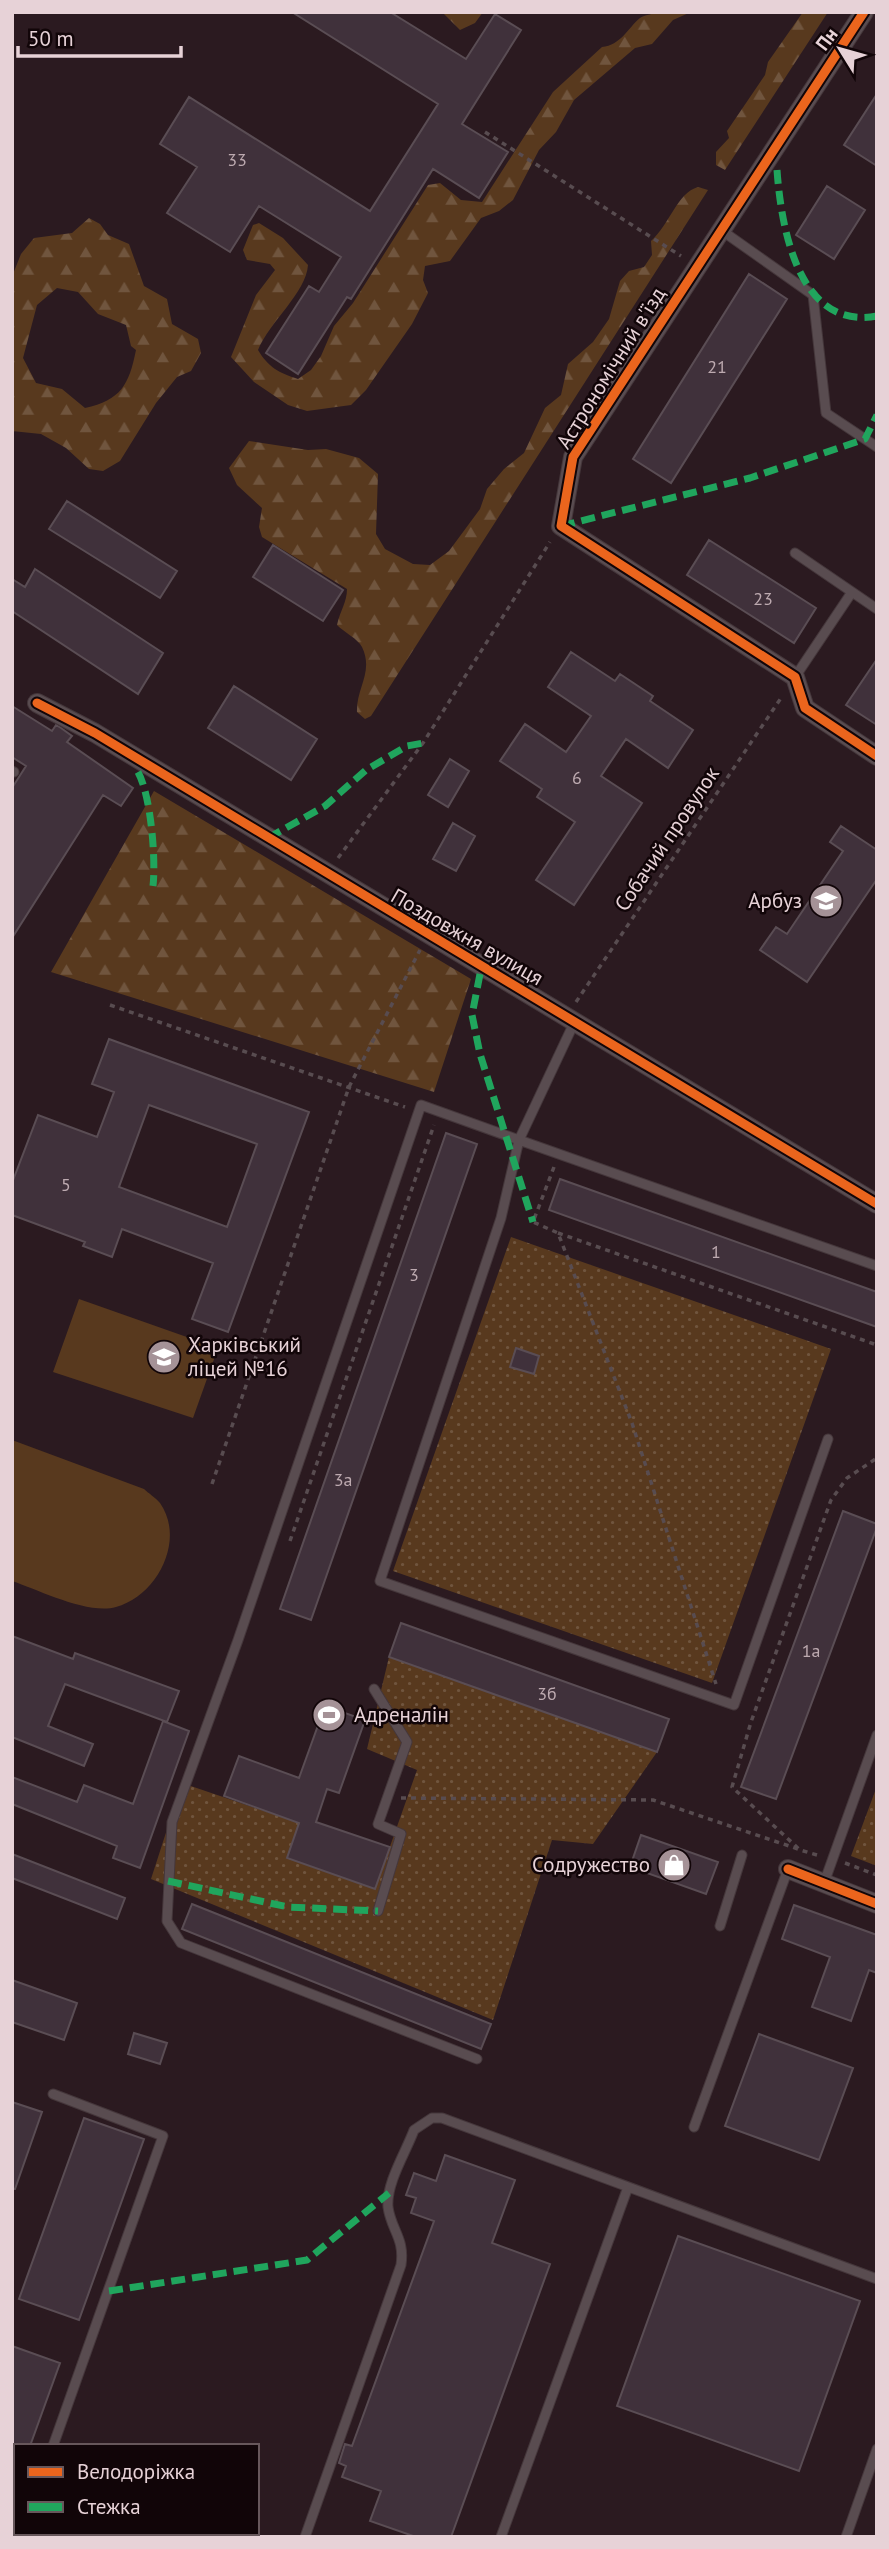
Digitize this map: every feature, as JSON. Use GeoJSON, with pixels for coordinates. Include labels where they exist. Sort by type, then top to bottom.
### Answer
{"type":"FeatureCollection","features":[{"type":"Feature","properties":{"kind":"street","name":"Астрономічний в'їзд"},"geometry":{"type":"LineString","coordinates":[[561,526],[573,457],[864,12]]}},
{"type":"Feature","properties":{"kind":"street"},"geometry":{"type":"LineString","coordinates":[[561,526],[795,677],[805,708],[877,756]]}},
{"type":"Feature","properties":{"kind":"street","name":"Поздовжня вулиця"},"geometry":{"type":"LineString","coordinates":[[37,703],[94,733],[877,1204]]}},
{"type":"Feature","properties":{"kind":"street"},"geometry":{"type":"LineString","coordinates":[[788,1869],[877,1904]]}},
{"type":"Feature","properties":{"kind":"lane"},"geometry":{"type":"LineString","coordinates":[[721,230],[813,295],[826,413],[877,447]]}},
{"type":"Feature","properties":{"kind":"lane"},"geometry":{"type":"LineString","coordinates":[[795,553],[877,609]]}},
{"type":"Feature","properties":{"kind":"lane"},"geometry":{"type":"LineString","coordinates":[[795,677],[852,592]]}},
{"type":"Feature","properties":{"kind":"lane"},"geometry":{"type":"LineString","coordinates":[[575,1021],[519,1140],[501,1218],[380,1581],[734,1705],[828,1439]]}},
{"type":"Feature","properties":{"kind":"lane"},"geometry":{"type":"LineString","coordinates":[[477,2059],[181,1942],[167,1921],[172,1822],[239,1640],[421,1104],[877,1266]]}},
{"type":"Feature","properties":{"kind":"lane"},"geometry":{"type":"LineString","coordinates":[[374,1689],[407,1742],[378,1824],[401,1834],[378,1911]]}},
{"type":"Feature","properties":{"kind":"lane"},"geometry":{"type":"LineString","coordinates":[[824,1883],[877,1735]]}},
{"type":"Feature","properties":{"kind":"lane"},"geometry":{"type":"LineString","coordinates":[[720,1926],[742,1855]]}},
{"type":"Feature","properties":{"kind":"lane"},"geometry":{"type":"LineString","coordinates":[[694,2127],[788,1869]]}},
{"type":"Feature","properties":{"kind":"lane"},"geometry":{"type":"LineString","coordinates":[[53,2094],[163,2136],[54,2444]]}},
{"type":"Feature","properties":{"kind":"lane"},"geometry":{"type":"LineString","coordinates":[[306,2537],[401,2265],[402,2240],[388,2205],[390,2193],[414,2130],[432,2119],[442,2118],[877,2279]]}},
{"type":"Feature","properties":{"kind":"lane"},"geometry":{"type":"LineString","coordinates":[[501,2537],[628,2187]]}},
{"type":"Feature","properties":{"kind":"lane"},"geometry":{"type":"LineString","coordinates":[[846,2537],[877,2449]]}},
{"type":"Feature","properties":{"kind":"path"},"geometry":{"type":"LineString","coordinates":[[485,132],[697,267]]}},
{"type":"Feature","properties":{"kind":"path"},"geometry":{"type":"LineString","coordinates":[[328,875],[423,743],[561,526]]}},
{"type":"Feature","properties":{"kind":"path"},"geometry":{"type":"LineString","coordinates":[[212,1484],[349,1087],[425,942]]}},
{"type":"Feature","properties":{"kind":"path"},"geometry":{"type":"LineString","coordinates":[[110,1005],[398,1105]]}},
{"type":"Feature","properties":{"kind":"path"},"geometry":{"type":"LineString","coordinates":[[286,1554],[437,1119]]}},
{"type":"Feature","properties":{"kind":"path"},"geometry":{"type":"LineString","coordinates":[[567,1171],[554,1167],[533,1222],[877,1345]]}},
{"type":"Feature","properties":{"kind":"path"},"geometry":{"type":"LineString","coordinates":[[558,1233],[632,1423],[721,1701]]}},
{"type":"Feature","properties":{"kind":"path"},"geometry":{"type":"LineString","coordinates":[[800,1850],[732,1787],[751,1722],[831,1500],[847,1478],[877,1458]]}},
{"type":"Feature","properties":{"kind":"path"},"geometry":{"type":"LineString","coordinates":[[388,1798],[653,1800],[877,1875]]}},
{"type":"Feature","properties":{"kind":"green space"},"geometry":{"type":"Polygon","coordinates":[[[442,12],[483,12],[475,23],[460,30],[442,12]]]}},
{"type":"Feature","properties":{"kind":"green space"},"geometry":{"type":"Polygon","coordinates":[[[656,12],[691,12],[673,20],[652,44],[635,48],[574,100],[556,132],[539,150],[513,200],[499,211],[481,218],[450,261],[425,266],[423,280],[428,293],[412,324],[366,390],[351,405],[307,411],[288,405],[254,382],[231,357],[256,295],[275,270],[270,264],[247,260],[243,250],[253,225],[259,223],[283,238],[308,265],[301,286],[258,350],[275,369],[298,379],[311,370],[321,356],[334,326],[353,303],[428,185],[440,183],[461,200],[482,202],[553,92],[602,47],[619,40],[640,18],[656,12]]]}},
{"type":"Feature","properties":{"kind":"green space"},"geometry":{"type":"Polygon","coordinates":[[[803,12],[828,12],[725,170],[716,165],[716,152],[729,138],[727,131],[765,75],[768,62],[803,12]]]}},
{"type":"Feature","properties":{"kind":"green space"},"geometry":{"type":"Polygon","coordinates":[[[698,187],[708,190],[371,716],[365,719],[357,712],[357,703],[365,672],[365,656],[360,644],[337,625],[347,589],[262,537],[259,527],[262,508],[237,485],[229,468],[249,441],[308,450],[326,449],[359,458],[378,474],[376,534],[385,549],[413,564],[430,565],[449,551],[480,509],[487,489],[504,469],[524,453],[545,408],[561,395],[568,364],[593,342],[609,319],[620,281],[629,271],[644,267],[652,255],[651,241],[684,196],[698,187]]]}},
{"type":"Feature","properties":{"kind":"green space"},"geometry":{"type":"Polygon","coordinates":[[[89,218],[100,224],[108,235],[129,244],[144,286],[167,299],[172,324],[198,339],[201,353],[191,371],[177,377],[156,403],[120,461],[103,471],[89,469],[66,448],[41,434],[12,431],[13,274],[21,254],[34,238],[72,233],[89,218]],[[57,288],[37,305],[23,358],[36,383],[62,389],[85,408],[107,400],[121,389],[130,373],[136,350],[131,346],[126,325],[98,314],[78,292],[57,288]]]}},
{"type":"Feature","properties":{"kind":"green space"},"geometry":{"type":"Polygon","coordinates":[[[154,791],[471,979],[434,1092],[51,972],[154,791]]]}},
{"type":"Feature","properties":{"kind":"green space"},"geometry":{"type":"Polygon","coordinates":[[[511,1237],[831,1349],[712,1683],[393,1571],[511,1237]]]}},
{"type":"Feature","properties":{"kind":"green space"},"geometry":{"type":"Polygon","coordinates":[[[79,1299],[218,1348],[193,1418],[53,1372],[79,1299]]]}},
{"type":"Feature","properties":{"kind":"green space"},"geometry":{"type":"Polygon","coordinates":[[[12,1440],[144,1489],[160,1503],[170,1533],[168,1549],[155,1579],[144,1591],[131,1601],[105,1609],[78,1605],[12,1581],[12,1440]]]}},
{"type":"Feature","properties":{"kind":"green space"},"geometry":{"type":"Polygon","coordinates":[[[389,1657],[657,1752],[593,1844],[552,1840],[493,2020],[151,1879],[182,1783],[299,1823],[287,1858],[375,1889],[417,1770],[367,1749],[389,1657]]]}},
{"type":"Feature","properties":{"kind":"green space"},"geometry":{"type":"Polygon","coordinates":[[[877,1786],[877,1866],[851,1856],[877,1786]]]}},
{"type":"Feature","properties":{"kind":"building"},"geometry":{"type":"Polygon","coordinates":[[[292,12],[390,12],[466,59],[495,14],[521,30],[462,124],[508,152],[479,198],[433,169],[351,299],[347,297],[298,374],[266,353],[309,286],[319,292],[341,257],[259,206],[230,252],[167,213],[197,167],[160,144],[189,97],[370,211],[438,104],[292,12]]]}},
{"type":"Feature","properties":{"kind":"building"},"geometry":{"type":"Polygon","coordinates":[[[877,94],[877,166],[844,145],[877,94]]]}},
{"type":"Feature","properties":{"kind":"building"},"geometry":{"type":"Polygon","coordinates":[[[827,186],[865,210],[834,259],[796,235],[827,186]]]}},
{"type":"Feature","properties":{"kind":"building"},"geometry":{"type":"Polygon","coordinates":[[[749,274],[787,299],[671,483],[633,459],[749,274]]]}},
{"type":"Feature","properties":{"kind":"building"},"geometry":{"type":"Polygon","coordinates":[[[67,501],[177,571],[160,598],[49,529],[67,501]]]}},
{"type":"Feature","properties":{"kind":"building"},"geometry":{"type":"Polygon","coordinates":[[[709,540],[816,608],[794,643],[687,575],[709,540]]]}},
{"type":"Feature","properties":{"kind":"building"},"geometry":{"type":"Polygon","coordinates":[[[273,545],[343,590],[323,621],[253,577],[273,545]]]}},
{"type":"Feature","properties":{"kind":"building"},"geometry":{"type":"Polygon","coordinates":[[[35,569],[163,653],[138,694],[12,611],[12,579],[25,587],[35,569]]]}},
{"type":"Feature","properties":{"kind":"building"},"geometry":{"type":"Polygon","coordinates":[[[571,652],[615,681],[620,674],[653,696],[650,701],[693,730],[668,768],[626,739],[601,776],[642,803],[574,905],[536,880],[575,822],[537,797],[542,789],[500,761],[525,724],[566,752],[591,716],[548,687],[571,652]]]}},
{"type":"Feature","properties":{"kind":"building"},"geometry":{"type":"Polygon","coordinates":[[[877,659],[877,725],[846,705],[877,659]]]}},
{"type":"Feature","properties":{"kind":"building"},"geometry":{"type":"Polygon","coordinates":[[[234,686],[317,739],[291,780],[208,728],[234,686]]]}},
{"type":"Feature","properties":{"kind":"building"},"geometry":{"type":"Polygon","coordinates":[[[12,706],[52,731],[56,725],[61,728],[72,736],[67,742],[133,788],[121,806],[103,795],[12,938],[12,788],[26,766],[12,757],[12,706]]]}},
{"type":"Feature","properties":{"kind":"building"},"geometry":{"type":"Polygon","coordinates":[[[450,759],[469,771],[448,807],[428,795],[450,759]]]}},
{"type":"Feature","properties":{"kind":"building"},"geometry":{"type":"Polygon","coordinates":[[[453,823],[475,836],[456,871],[433,859],[453,823]]]}},
{"type":"Feature","properties":{"kind":"building"},"geometry":{"type":"Polygon","coordinates":[[[841,826],[877,850],[877,879],[807,982],[760,950],[776,927],[787,934],[843,851],[830,842],[841,826]]]}},
{"type":"Feature","properties":{"kind":"building"},"geometry":{"type":"Polygon","coordinates":[[[109,1039],[309,1112],[228,1332],[192,1319],[213,1263],[122,1229],[112,1257],[83,1246],[85,1242],[12,1215],[12,1183],[38,1115],[97,1137],[114,1092],[92,1084],[109,1039]],[[149,1105],[119,1187],[227,1227],[257,1144],[149,1105]]]}},
{"type":"Feature","properties":{"kind":"building"},"geometry":{"type":"Polygon","coordinates":[[[446,1133],[477,1144],[311,1620],[280,1609],[446,1133]]]}},
{"type":"Feature","properties":{"kind":"building"},"geometry":{"type":"Polygon","coordinates":[[[560,1179],[877,1292],[877,1327],[549,1210],[560,1179]]]}},
{"type":"Feature","properties":{"kind":"building"},"geometry":{"type":"Polygon","coordinates":[[[516,1348],[539,1356],[534,1374],[510,1367],[516,1348]]]}},
{"type":"Feature","properties":{"kind":"building"},"geometry":{"type":"Polygon","coordinates":[[[843,1511],[877,1524],[877,1527],[776,1799],[741,1787],[843,1511]]]}},
{"type":"Feature","properties":{"kind":"building"},"geometry":{"type":"Polygon","coordinates":[[[401,1623],[669,1719],[657,1752],[389,1657],[401,1623]]]}},
{"type":"Feature","properties":{"kind":"building"},"geometry":{"type":"Polygon","coordinates":[[[12,1636],[73,1659],[75,1653],[179,1691],[167,1722],[65,1684],[48,1726],[93,1744],[84,1766],[12,1737],[12,1636]]]}},
{"type":"Feature","properties":{"kind":"building"},"geometry":{"type":"Polygon","coordinates":[[[325,1706],[365,1720],[339,1793],[327,1789],[316,1822],[390,1847],[375,1889],[287,1858],[299,1823],[224,1796],[239,1756],[299,1778],[325,1706]]]}},
{"type":"Feature","properties":{"kind":"building"},"geometry":{"type":"Polygon","coordinates":[[[163,1721],[189,1731],[140,1868],[113,1858],[117,1846],[12,1804],[12,1777],[77,1802],[84,1785],[133,1804],[163,1721]]]}},
{"type":"Feature","properties":{"kind":"building","name":"Содружество"},"geometry":{"type":"Polygon","coordinates":[[[641,1835],[718,1862],[706,1894],[630,1867],[641,1835]]]}},
{"type":"Feature","properties":{"kind":"building"},"geometry":{"type":"Polygon","coordinates":[[[12,1854],[125,1898],[117,1919],[12,1878],[12,1854]]]}},
{"type":"Feature","properties":{"kind":"building"},"geometry":{"type":"Polygon","coordinates":[[[192,1904],[491,2024],[481,2049],[182,1929],[192,1904]]]}},
{"type":"Feature","properties":{"kind":"building"},"geometry":{"type":"Polygon","coordinates":[[[794,1905],[877,1935],[877,1973],[869,1970],[851,2021],[812,2007],[830,1957],[782,1939],[794,1905]]]}},
{"type":"Feature","properties":{"kind":"building"},"geometry":{"type":"Polygon","coordinates":[[[12,1980],[77,2003],[64,2040],[12,2022],[12,1980]]]}},
{"type":"Feature","properties":{"kind":"building"},"geometry":{"type":"Polygon","coordinates":[[[134,2033],[167,2043],[160,2064],[128,2054],[134,2033]]]}},
{"type":"Feature","properties":{"kind":"building"},"geometry":{"type":"Polygon","coordinates":[[[759,2034],[853,2068],[819,2160],[725,2126],[759,2034]]]}},
{"type":"Feature","properties":{"kind":"building"},"geometry":{"type":"Polygon","coordinates":[[[12,2102],[42,2112],[15,2189],[12,2189],[12,2102]]]}},
{"type":"Feature","properties":{"kind":"building"},"geometry":{"type":"Polygon","coordinates":[[[84,2118],[144,2139],[79,2320],[19,2299],[84,2118]]]}},
{"type":"Feature","properties":{"kind":"building"},"geometry":{"type":"Polygon","coordinates":[[[445,2155],[515,2180],[492,2243],[550,2264],[451,2537],[416,2537],[370,2521],[381,2491],[342,2477],[346,2466],[339,2463],[345,2444],[352,2446],[434,2221],[411,2213],[416,2198],[406,2195],[414,2173],[436,2181],[445,2155]]]}},
{"type":"Feature","properties":{"kind":"building"},"geometry":{"type":"Polygon","coordinates":[[[678,2236],[860,2301],[799,2471],[617,2406],[678,2236]]]}},
{"type":"Feature","properties":{"kind":"building"},"geometry":{"type":"Polygon","coordinates":[[[12,2346],[60,2363],[31,2444],[12,2446],[12,2346]]]}},
{"type":"Feature","properties":{"kind":"marked path"},"geometry":{"type":"LineString","coordinates":[[777,170],[783,219],[790,245],[799,270],[812,291],[829,307],[850,316],[877,316]]}},
{"type":"Feature","properties":{"kind":"marked path"},"geometry":{"type":"LineString","coordinates":[[561,526],[750,478],[865,439],[877,415]]}},
{"type":"Feature","properties":{"kind":"marked path"},"geometry":{"type":"LineString","coordinates":[[268,838],[325,806],[366,770],[407,746],[423,743]]}},
{"type":"Feature","properties":{"kind":"marked path"},"geometry":{"type":"LineString","coordinates":[[138,772],[152,828],[153,886]]}},
{"type":"Feature","properties":{"kind":"marked path"},"geometry":{"type":"LineString","coordinates":[[480,974],[472,1015],[480,1054],[533,1222]]}},
{"type":"Feature","properties":{"kind":"marked path"},"geometry":{"type":"LineString","coordinates":[[168,1881],[288,1907],[378,1911]]}},
{"type":"Feature","properties":{"kind":"marked path"},"geometry":{"type":"LineString","coordinates":[[109,2291],[307,2260],[389,2193]]}},
{"type":"Feature","properties":{"kind":"cycle path"},"geometry":{"type":"LineString","coordinates":[[864,12],[573,457],[561,526],[795,677],[805,708],[877,756]]}},
{"type":"Feature","properties":{"kind":"cycle path"},"geometry":{"type":"LineString","coordinates":[[37,703],[95,733],[877,1204]]}},
{"type":"Feature","properties":{"kind":"cycle path"},"geometry":{"type":"LineString","coordinates":[[788,1869],[877,1904]]}},
{"type":"Feature","properties":{"kind":"place","name":"Арбуз"},"geometry":{"type":"Point","coordinates":[826,901]}},
{"type":"Feature","properties":{"kind":"place","name":"Харківський ліцей №16"},"geometry":{"type":"Point","coordinates":[164,1357]}},
{"type":"Feature","properties":{"kind":"place","name":"Адреналін"},"geometry":{"type":"Point","coordinates":[329,1715]}},
{"type":"Feature","properties":{"kind":"place","name":"Содружество"},"geometry":{"type":"Point","coordinates":[674,1865]}}]}
